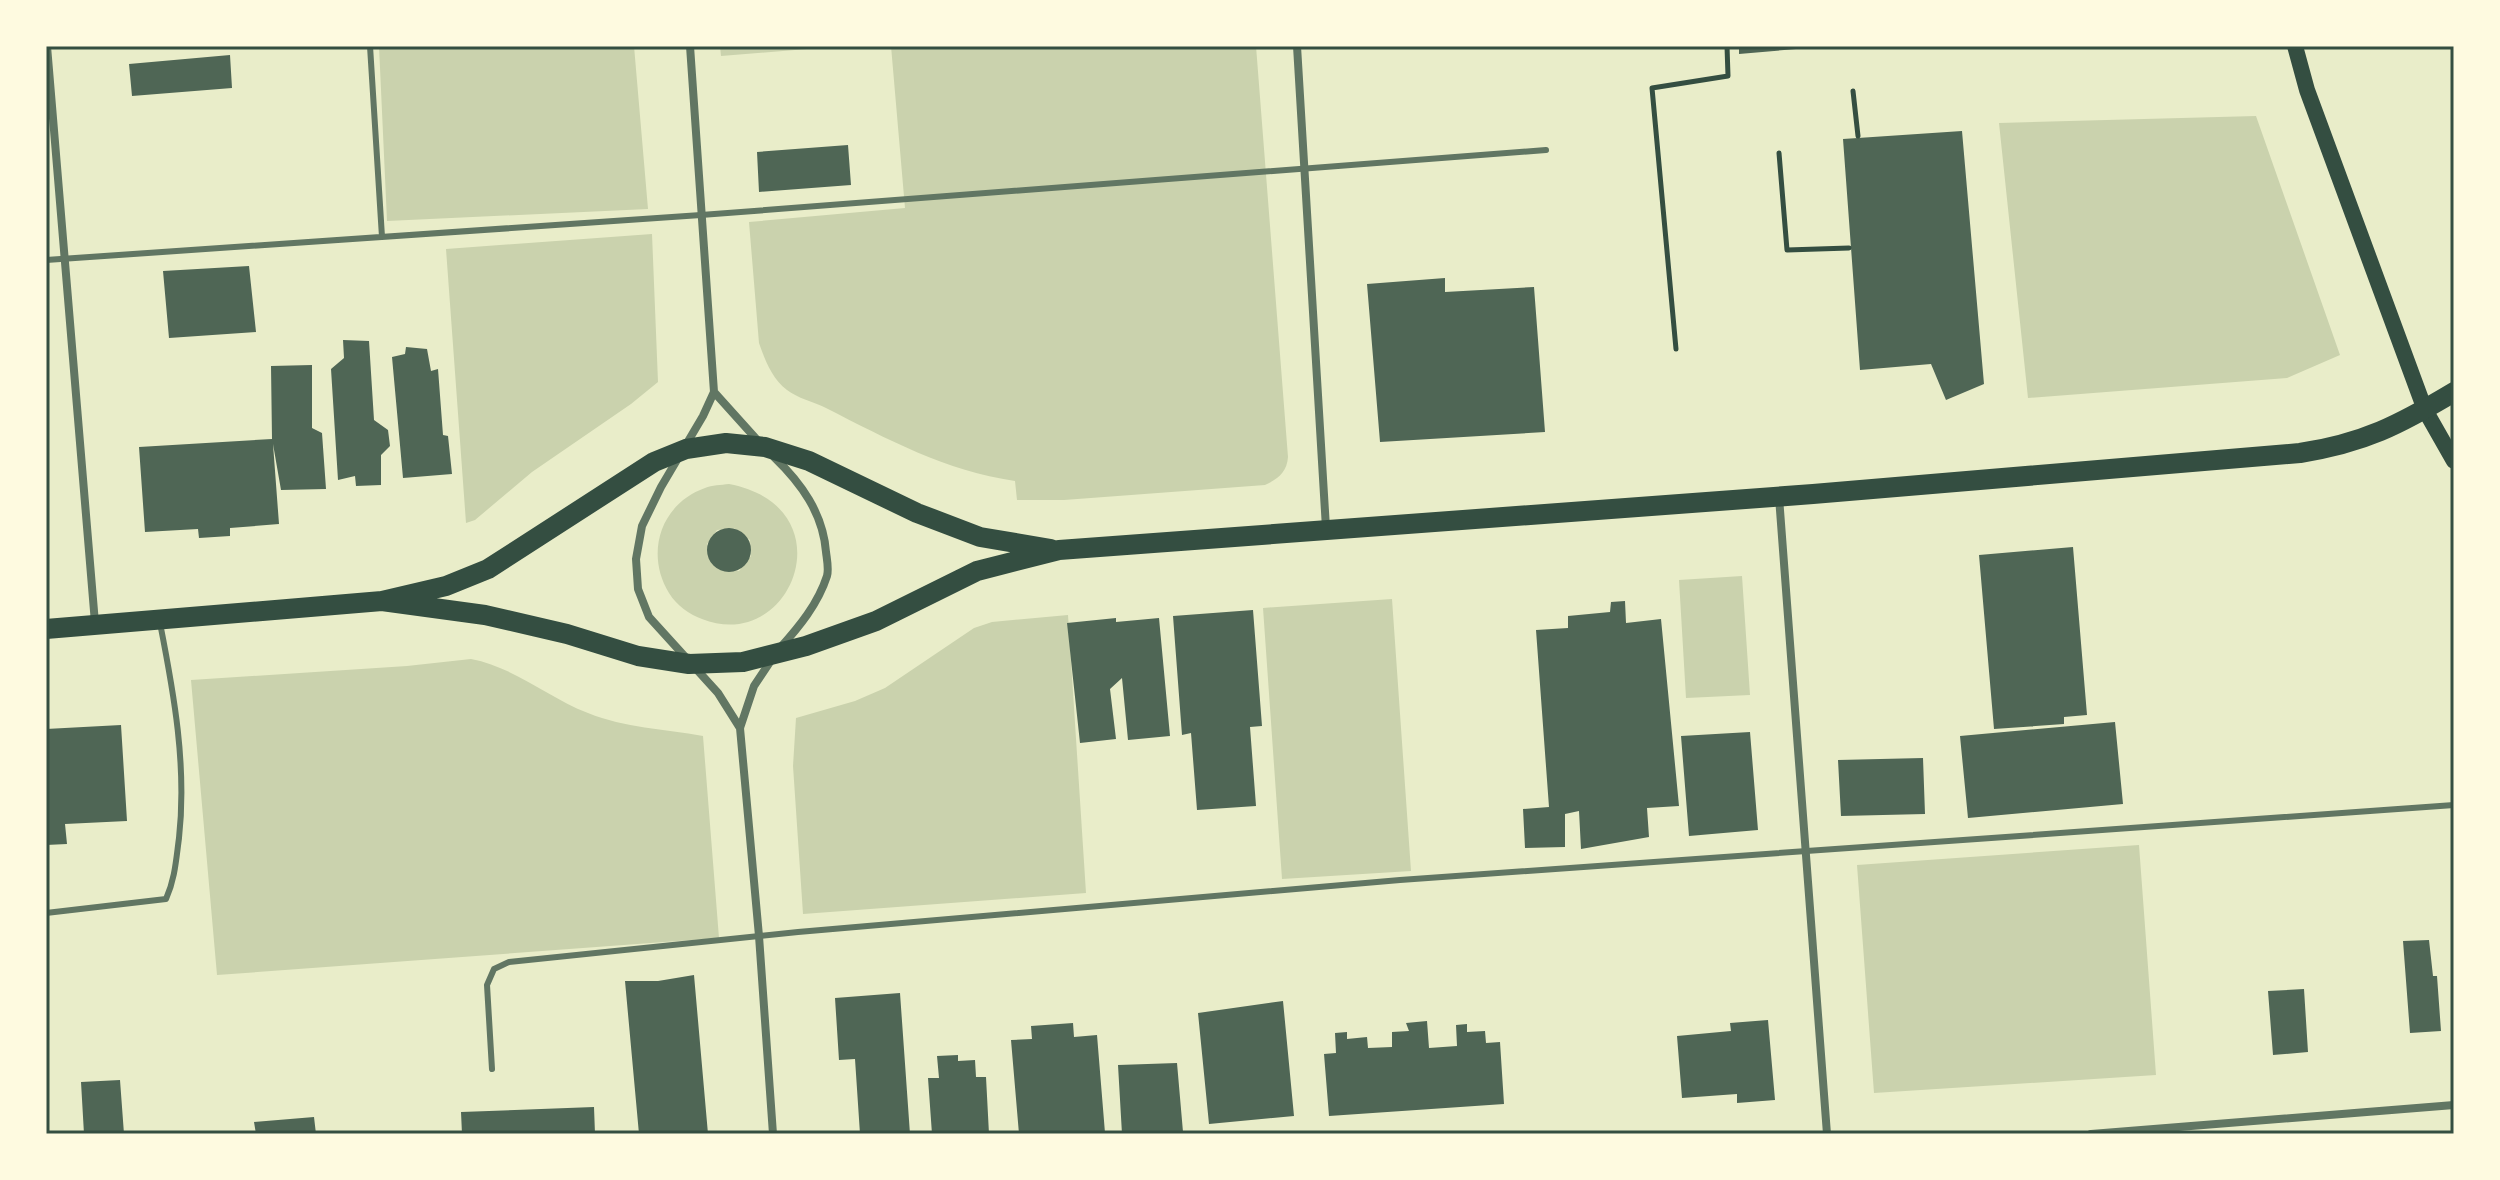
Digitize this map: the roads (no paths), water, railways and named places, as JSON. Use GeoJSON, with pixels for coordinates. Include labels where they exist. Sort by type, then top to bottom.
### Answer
{"type":"FeatureCollection","features":[{"type":"Feature","properties":{"kind":"main road"},"geometry":{"type":"LineString","coordinates":[[2295,46],[2307,90],[2425,410],[2454,461]]}},
{"type":"Feature","properties":{"kind":"main road"},"geometry":{"type":"LineString","coordinates":[[382,601],[485,615],[567,634],[638,656],[689,664],[743,662],[806,646],[876,621],[977,571],[1059,550],[1326,532],[2300,453],[2366,439],[2396,426],[2454,392]]}},
{"type":"Feature","properties":{"kind":"main road"},"geometry":{"type":"LineString","coordinates":[[46,629],[382,601],[446,586],[488,569],[654,462],[686,449],[726,443],[765,447],[809,461],[917,513],[980,537],[1059,550]]}},
{"type":"Feature","properties":{"kind":"street"},"geometry":{"type":"LineString","coordinates":[[47,46],[95,626]]}},
{"type":"Feature","properties":{"kind":"street"},"geometry":{"type":"LineString","coordinates":[[690,46],[714,392],[642,526],[636,559],[638,589],[649,617],[718,693],[740,728]]}},
{"type":"Feature","properties":{"kind":"street"},"geometry":{"type":"LineString","coordinates":[[1297,46],[1326,532]]}},
{"type":"Feature","properties":{"kind":"street"},"geometry":{"type":"LineString","coordinates":[[714,392],[803,488],[818,516],[826,544],[828,573],[818,599],[754,686],[740,728],[773,1134]]}},
{"type":"Feature","properties":{"kind":"street"},"geometry":{"type":"LineString","coordinates":[[1779,496],[1827,1134]]}},
{"type":"Feature","properties":{"kind":"street"},"geometry":{"type":"LineString","coordinates":[[2091,1134],[2454,1105]]}},
{"type":"Feature","properties":{"kind":"lane"},"geometry":{"type":"LineString","coordinates":[[370,46],[382,237]]}},
{"type":"Feature","properties":{"kind":"lane"},"geometry":{"type":"LineString","coordinates":[[46,260],[701,215],[1546,150]]}},
{"type":"Feature","properties":{"kind":"lane"},"geometry":{"type":"LineString","coordinates":[[46,913],[166,899],[174,880],[184,798],[175,702],[159,620]]}},
{"type":"Feature","properties":{"kind":"lane"},"geometry":{"type":"LineString","coordinates":[[492,1069],[487,985],[494,969],[509,962],[759,936],[1400,880],[2454,805]]}}]}
